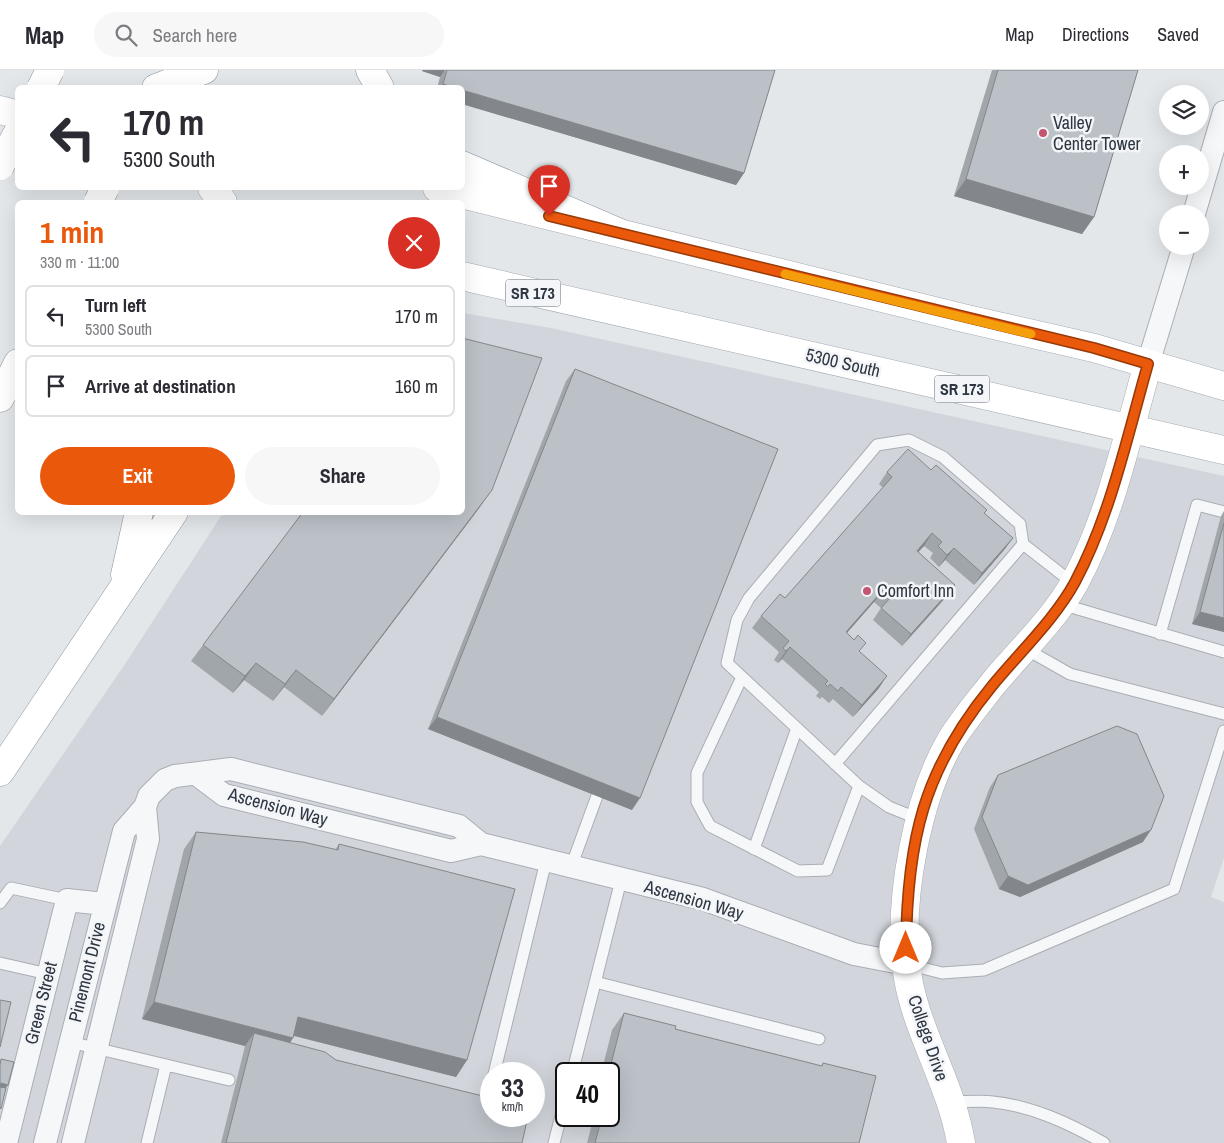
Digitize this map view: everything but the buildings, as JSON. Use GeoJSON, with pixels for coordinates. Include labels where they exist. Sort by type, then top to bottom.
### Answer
{"type":"FeatureCollection","features":[{"type":"Feature","properties":{"kind":"main road"},"geometry":{"type":"LineString","coordinates":[[42,70],[47,85]]}},
{"type":"Feature","properties":{"kind":"main road"},"geometry":{"type":"LineString","coordinates":[[42,85],[50,70]]}},
{"type":"Feature","properties":{"kind":"main road"},"geometry":{"type":"LineString","coordinates":[[157,85],[164,70]]}},
{"type":"Feature","properties":{"kind":"main road"},"geometry":{"type":"LineString","coordinates":[[164,85],[204,70]]}},
{"type":"Feature","properties":{"kind":"main road"},"geometry":{"type":"LineString","coordinates":[[370,70],[378,85]]}},
{"type":"Feature","properties":{"kind":"main road"},"geometry":{"type":"LineString","coordinates":[[0,110],[15,114]]}},
{"type":"Feature","properties":{"kind":"main road"},"geometry":{"type":"LineString","coordinates":[[0,166],[15,138]]}},
{"type":"Feature","properties":{"kind":"main road"},"geometry":{"type":"LineString","coordinates":[[0,153],[15,147]]}},
{"type":"Feature","properties":{"kind":"main road"},"geometry":{"type":"LineString","coordinates":[[465,166],[618,232]]}},
{"type":"Feature","properties":{"kind":"main road"},"geometry":{"type":"LineString","coordinates":[[214,190],[221,200]]}},
{"type":"Feature","properties":{"kind":"main road"},"geometry":{"type":"LineString","coordinates":[[445,190],[1094,348],[1224,386]]}},
{"type":"Feature","properties":{"kind":"main road","name":"5300 South"},"geometry":{"type":"LineString","coordinates":[[465,277],[1224,450]]}},
{"type":"Feature","properties":{"kind":"main road","name":"College Drive"},"geometry":{"type":"LineString","coordinates":[[961,1143],[951,1102],[930,1050],[906,964],[906,902],[919,819],[938,767],[951,741],[965,719],[1067,594],[1096,539],[1148,364]]}},
{"type":"Feature","properties":{"kind":"main road"},"geometry":{"type":"LineString","coordinates":[[0,398],[15,369]]}},
{"type":"Feature","properties":{"kind":"main road"},"geometry":{"type":"LineString","coordinates":[[122,591],[138,515]]}},
{"type":"Feature","properties":{"kind":"main road"},"geometry":{"type":"LineString","coordinates":[[0,772],[172,515]]}},
{"type":"Feature","properties":{"kind":"street"},"geometry":{"type":"LineString","coordinates":[[1198,205],[1217,163],[1224,112]]}},
{"type":"Feature","properties":{"kind":"street"},"geometry":{"type":"LineString","coordinates":[[1148,364],[1181,255]]}},
{"type":"Feature","properties":{"kind":"street","name":"Ascension Way"},"geometry":{"type":"LineString","coordinates":[[196,774],[231,769],[459,826],[481,844],[703,899],[854,954],[906,964]]}},
{"type":"Feature","properties":{"kind":"street","name":"Pinemont Drive"},"geometry":{"type":"LineString","coordinates":[[73,1143],[148,840],[145,808],[149,796],[165,780],[175,776],[196,774]]}},
{"type":"Feature","properties":{"kind":"street","name":"Pinemont Drive"},"geometry":{"type":"LineString","coordinates":[[45,1143],[124,831],[145,808]]}},
{"type":"Feature","properties":{"kind":"street"},"geometry":{"type":"LineString","coordinates":[[67,900],[104,904]]}},
{"type":"Feature","properties":{"kind":"street","name":"Green Street"},"geometry":{"type":"LineString","coordinates":[[6,1143],[67,900]]}},
{"type":"Feature","properties":{"kind":"lane"},"geometry":{"type":"LineString","coordinates":[[919,819],[889,807],[859,786],[727,663],[737,620],[748,598],[877,445],[910,440],[943,457],[1020,524],[1023,544],[1067,594],[1160,634],[1224,652]]}},
{"type":"Feature","properties":{"kind":"lane"},"geometry":{"type":"LineString","coordinates":[[1160,634],[1197,505],[1224,512]]}},
{"type":"Feature","properties":{"kind":"lane"},"geometry":{"type":"LineString","coordinates":[[835,764],[1023,544]]}},
{"type":"Feature","properties":{"kind":"lane"},"geometry":{"type":"LineString","coordinates":[[1024,648],[1070,674],[1224,714]]}},
{"type":"Feature","properties":{"kind":"lane"},"geometry":{"type":"LineString","coordinates":[[742,677],[697,773],[697,802],[710,826],[798,871],[827,870],[859,786]]}},
{"type":"Feature","properties":{"kind":"lane"},"geometry":{"type":"LineString","coordinates":[[754,849],[797,728]]}},
{"type":"Feature","properties":{"kind":"lane"},"geometry":{"type":"LineString","coordinates":[[906,964],[942,973],[984,970],[1174,889],[1224,731]]}},
{"type":"Feature","properties":{"kind":"lane"},"geometry":{"type":"LineString","coordinates":[[571,867],[597,796]]}},
{"type":"Feature","properties":{"kind":"lane"},"geometry":{"type":"LineString","coordinates":[[497,1062],[546,861]]}},
{"type":"Feature","properties":{"kind":"lane"},"geometry":{"type":"LineString","coordinates":[[575,1062],[621,880]]}},
{"type":"Feature","properties":{"kind":"lane"},"geometry":{"type":"LineString","coordinates":[[0,903],[11,888],[67,900]]}},
{"type":"Feature","properties":{"kind":"lane"},"geometry":{"type":"LineString","coordinates":[[0,963],[48,974]]}},
{"type":"Feature","properties":{"kind":"lane"},"geometry":{"type":"LineString","coordinates":[[595,982],[819,1039]]}},
{"type":"Feature","properties":{"kind":"lane"},"geometry":{"type":"LineString","coordinates":[[70,1042],[228,1080]]}},
{"type":"Feature","properties":{"kind":"lane"},"geometry":{"type":"LineString","coordinates":[[147,1143],[166,1065]]}},
{"type":"Feature","properties":{"kind":"lane"},"geometry":{"type":"LineString","coordinates":[[951,1102],[993,1102],[1033,1111],[1067,1123],[1104,1143]]}},
{"type":"Feature","properties":{"kind":"lane"},"geometry":{"type":"LineString","coordinates":[[554,1143],[558,1127]]}},
{"type":"Feature","properties":{"kind":"shaded area"},"geometry":{"type":"Polygon","coordinates":[[[465,313],[551,328],[1224,476],[1224,858],[1211,897],[1224,902],[1224,1143],[0,1143],[0,846],[123,667],[222,515],[465,515],[465,313]]]}},
{"type":"Feature","properties":{"kind":"slow traffic"},"geometry":{"type":"LineString","coordinates":[[785,274],[1031,334]]}},
{"type":"Feature","properties":{"kind":"place","name":"Valley Center Tower"},"geometry":{"type":"Point","coordinates":[1043,133]}},
{"type":"Feature","properties":{"kind":"place","name":"Comfort Inn"},"geometry":{"type":"Point","coordinates":[867,591]}},
{"type":"Feature","properties":{"kind":"route"},"geometry":{"type":"LineString","coordinates":[[549,216],[963,318],[1094,348],[1148,364],[1120,464],[1096,539],[1074,584],[1060,604],[965,719],[938,767],[919,819],[911,860],[906,902],[906,948]]}}]}
